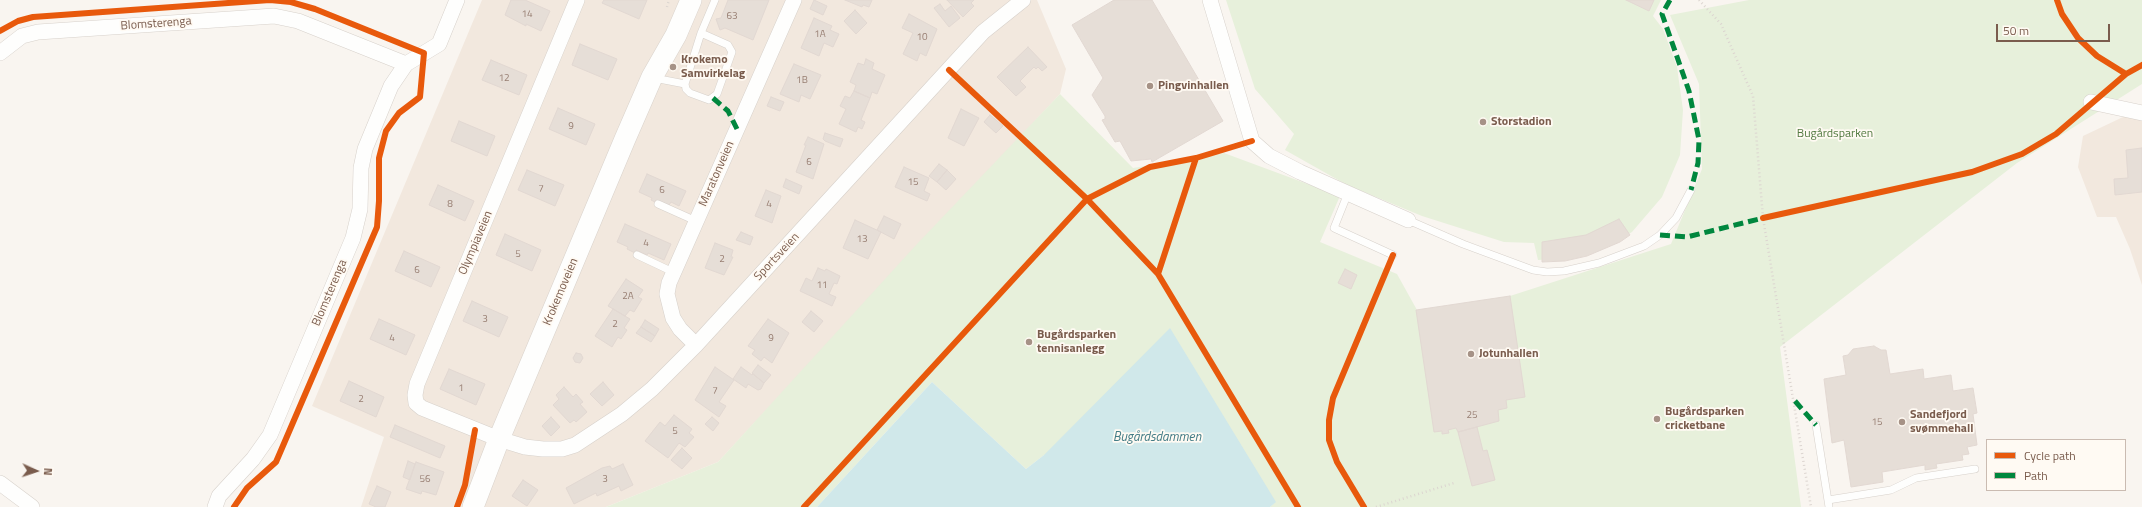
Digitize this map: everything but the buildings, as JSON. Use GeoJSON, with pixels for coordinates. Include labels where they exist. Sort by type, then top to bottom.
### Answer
{"type":"FeatureCollection","features":[{"type":"Feature","properties":{"kind":"main road","name":"Krokemoveien"},"geometry":{"type":"LineString","coordinates":[[473,507],[499,439],[652,77],[678,0]]}},
{"type":"Feature","properties":{"kind":"main road","name":"Krokemoveien"},"geometry":{"type":"LineString","coordinates":[[652,77],[676,35],[692,0]]}},
{"type":"Feature","properties":{"kind":"street","name":"Blomsterenga"},"geometry":{"type":"LineString","coordinates":[[214,507],[219,496],[253,459],[270,435],[353,238],[360,209],[361,168],[365,149],[391,86],[406,64],[439,44],[457,0]]}},
{"type":"Feature","properties":{"kind":"street","name":"Olympiaveien"},"geometry":{"type":"LineString","coordinates":[[499,439],[422,408],[416,403],[416,390],[577,0]]}},
{"type":"Feature","properties":{"kind":"street","name":"Maratonveien"},"geometry":{"type":"LineString","coordinates":[[696,345],[680,328],[669,307],[667,294],[669,283],[794,0]]}},
{"type":"Feature","properties":{"kind":"street","name":"Sportsveien"},"geometry":{"type":"LineString","coordinates":[[499,439],[524,447],[562,449],[575,445],[622,414],[646,394],[696,345],[983,32],[1023,0]]}},
{"type":"Feature","properties":{"kind":"street"},"geometry":{"type":"LineString","coordinates":[[1210,0],[1252,141],[1269,156],[1408,220]]}},
{"type":"Feature","properties":{"kind":"street","name":"Blomsterenga"},"geometry":{"type":"LineString","coordinates":[[0,53],[22,36],[38,32],[274,16],[298,21],[406,64]]}},
{"type":"Feature","properties":{"kind":"street"},"geometry":{"type":"LineString","coordinates":[[2091,102],[2142,113]]}},
{"type":"Feature","properties":{"kind":"street"},"geometry":{"type":"LineString","coordinates":[[0,482],[32,507]]}},
{"type":"Feature","properties":{"kind":"lane"},"geometry":{"type":"LineString","coordinates":[[701,33],[728,45],[731,48],[732,57],[717,94],[713,98],[706,100],[690,93],[686,89],[685,84],[701,33],[715,0]]}},
{"type":"Feature","properties":{"kind":"lane"},"geometry":{"type":"LineString","coordinates":[[652,77],[685,84]]}},
{"type":"Feature","properties":{"kind":"lane"},"geometry":{"type":"LineString","coordinates":[[1408,220],[1463,244],[1533,270],[1547,272],[1564,271],[1598,263],[1644,246],[1676,218],[1691,190]]}},
{"type":"Feature","properties":{"kind":"lane"},"geometry":{"type":"LineString","coordinates":[[1348,193],[1334,228],[1393,255]]}},
{"type":"Feature","properties":{"kind":"lane"},"geometry":{"type":"LineString","coordinates":[[658,204],[696,221]]}},
{"type":"Feature","properties":{"kind":"lane"},"geometry":{"type":"LineString","coordinates":[[637,255],[673,272]]}},
{"type":"Feature","properties":{"kind":"lane"},"geometry":{"type":"LineString","coordinates":[[1816,425],[1829,504],[1891,490],[1916,478],[1975,469]]}},
{"type":"Feature","properties":{"kind":"path"},"geometry":{"type":"LineString","coordinates":[[1699,0],[1721,24],[1753,96],[1763,218],[1811,507]]}},
{"type":"Feature","properties":{"kind":"path"},"geometry":{"type":"LineString","coordinates":[[1763,218],[1771,216]]}},
{"type":"Feature","properties":{"kind":"path"},"geometry":{"type":"LineString","coordinates":[[1376,507],[1454,483]]}},
{"type":"Feature","properties":{"kind":"shaded area"},"geometry":{"type":"Polygon","coordinates":[[[482,0],[1037,0],[1066,69],[1060,94],[718,462],[606,507],[361,507],[384,437],[312,406],[482,0]]]}},
{"type":"Feature","properties":{"kind":"shaded area"},"geometry":{"type":"Polygon","coordinates":[[[2142,108],[2142,285],[2130,249],[2116,217],[2097,217],[2078,167],[2083,136],[2142,108]]]}},
{"type":"Feature","properties":{"kind":"green space","name":"Storstadion"},"geometry":{"type":"Polygon","coordinates":[[[1226,0],[1661,0],[1653,16],[1663,29],[1677,67],[1683,110],[1680,155],[1662,197],[1632,232],[1601,250],[1571,258],[1538,260],[1534,243],[1504,242],[1422,216],[1347,185],[1285,150],[1294,134],[1255,89],[1226,0]]]}},
{"type":"Feature","properties":{"kind":"green space","name":"Bugårdsparken"},"geometry":{"type":"Polygon","coordinates":[[[1749,0],[2142,0],[2142,84],[2017,163],[1780,347],[1801,507],[1270,507],[1275,502],[1044,455],[1026,469],[932,382],[817,507],[606,507],[718,462],[917,244],[1060,94],[1133,168],[1224,153],[1340,196],[1320,242],[1397,274],[1417,310],[1510,296],[1671,244],[1702,169],[1699,84],[1670,15],[1749,0]]]}},
{"type":"Feature","properties":{"kind":"water","name":"Bugårdsdammen"},"geometry":{"type":"Polygon","coordinates":[[[1170,328],[1276,502],[1270,507],[817,507],[932,382],[1026,469],[1044,455],[1170,328]]]}},
{"type":"Feature","properties":{"kind":"marked path"},"geometry":{"type":"LineString","coordinates":[[1670,0],[1662,14],[1689,91],[1699,140],[1698,163],[1691,190]]}},
{"type":"Feature","properties":{"kind":"marked path"},"geometry":{"type":"LineString","coordinates":[[713,98],[728,111],[737,129]]}},
{"type":"Feature","properties":{"kind":"marked path"},"geometry":{"type":"LineString","coordinates":[[1660,235],[1687,237],[1763,218]]}},
{"type":"Feature","properties":{"kind":"marked path"},"geometry":{"type":"LineString","coordinates":[[1795,401],[1816,425]]}},
{"type":"Feature","properties":{"kind":"cycle path"},"geometry":{"type":"LineString","coordinates":[[0,31],[18,21],[33,17],[270,0],[291,2],[315,9],[424,53],[420,97],[399,113],[386,131],[379,158],[379,201],[377,227],[276,462],[247,488],[234,507]]}},
{"type":"Feature","properties":{"kind":"cycle path"},"geometry":{"type":"LineString","coordinates":[[2057,0],[2062,14],[2078,38],[2097,56],[2126,74]]}},
{"type":"Feature","properties":{"kind":"cycle path"},"geometry":{"type":"LineString","coordinates":[[1763,218],[1972,172],[2022,154],[2056,134],[2126,74],[2142,65]]}},
{"type":"Feature","properties":{"kind":"cycle path"},"geometry":{"type":"LineString","coordinates":[[949,70],[1087,199],[1158,274],[1298,507]]}},
{"type":"Feature","properties":{"kind":"cycle path"},"geometry":{"type":"LineString","coordinates":[[804,507],[1087,199],[1150,167],[1196,158],[1252,141]]}},
{"type":"Feature","properties":{"kind":"cycle path"},"geometry":{"type":"LineString","coordinates":[[1158,274],[1196,158]]}},
{"type":"Feature","properties":{"kind":"cycle path"},"geometry":{"type":"LineString","coordinates":[[1364,507],[1337,462],[1329,440],[1329,420],[1333,398],[1393,255]]}},
{"type":"Feature","properties":{"kind":"cycle path"},"geometry":{"type":"LineString","coordinates":[[457,507],[465,485],[475,430]]}},
{"type":"Feature","properties":{"kind":"place","name":"Krokemo Samvirkelag"},"geometry":{"type":"Point","coordinates":[673,67]}},
{"type":"Feature","properties":{"kind":"place","name":"Pingvinhallen"},"geometry":{"type":"Point","coordinates":[1150,86]}},
{"type":"Feature","properties":{"kind":"place","name":"Storstadion"},"geometry":{"type":"Point","coordinates":[1483,122]}},
{"type":"Feature","properties":{"kind":"place","name":"Bugårdsparken tennisanlegg"},"geometry":{"type":"Point","coordinates":[1029,342]}},
{"type":"Feature","properties":{"kind":"place","name":"Jotunhallen"},"geometry":{"type":"Point","coordinates":[1471,354]}},
{"type":"Feature","properties":{"kind":"place","name":"Bugårdsparken cricketbane"},"geometry":{"type":"Point","coordinates":[1657,419]}},
{"type":"Feature","properties":{"kind":"place","name":"Sandefjord svømmehall"},"geometry":{"type":"Point","coordinates":[1902,422]}}]}
